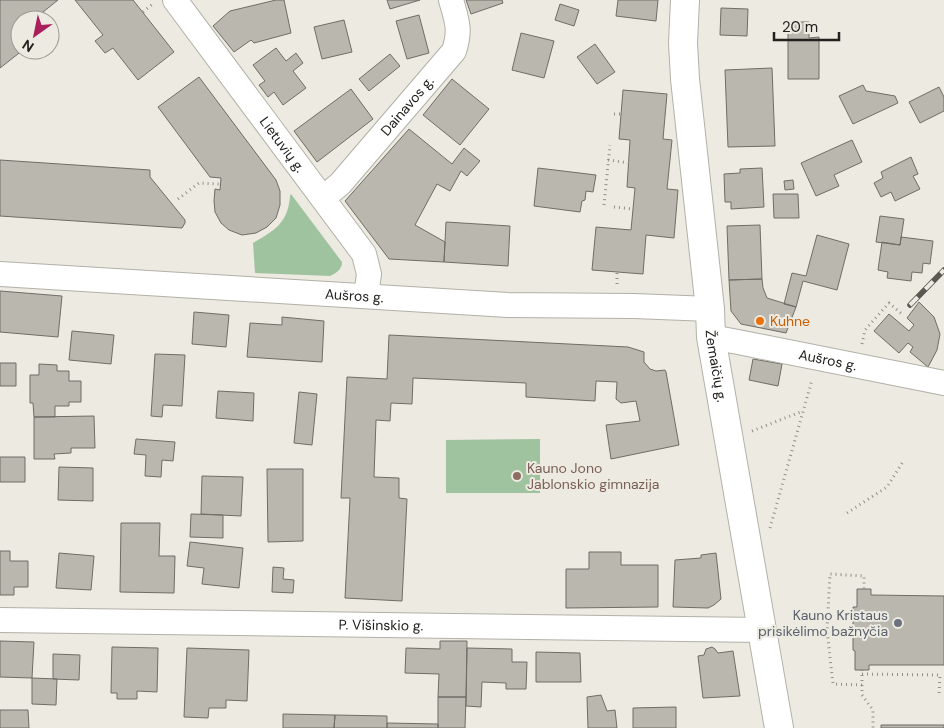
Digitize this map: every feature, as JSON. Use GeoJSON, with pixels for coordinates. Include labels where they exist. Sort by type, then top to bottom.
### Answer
{"type":"FeatureCollection","features":[{"type":"Feature","properties":{"kind":"street","name":"Lietuvių g."},"geometry":{"type":"LineString","coordinates":[[175,0],[364,254],[368,274],[366,296]]}},
{"type":"Feature","properties":{"kind":"street","name":"Dainavos g."},"geometry":{"type":"LineString","coordinates":[[323,198],[340,184],[454,51],[458,40],[458,26],[451,0]]}},
{"type":"Feature","properties":{"kind":"street","name":"Žemaičių g."},"geometry":{"type":"LineString","coordinates":[[685,0],[683,43],[685,79],[710,309],[711,337],[774,629],[780,728]]}},
{"type":"Feature","properties":{"kind":"street","name":"Aušros g."},"geometry":{"type":"LineString","coordinates":[[0,274],[508,305],[710,309]]}},
{"type":"Feature","properties":{"kind":"street","name":"Aušros g."},"geometry":{"type":"LineString","coordinates":[[711,337],[944,383]]}},
{"type":"Feature","properties":{"kind":"street","name":"P. Višinskio g."},"geometry":{"type":"LineString","coordinates":[[0,620],[774,629]]}},
{"type":"Feature","properties":{"kind":"path"},"geometry":{"type":"LineString","coordinates":[[143,12],[158,0]]}},
{"type":"Feature","properties":{"kind":"path"},"geometry":{"type":"LineString","coordinates":[[614,114],[621,114]]}},
{"type":"Feature","properties":{"kind":"path"},"geometry":{"type":"LineString","coordinates":[[604,205],[610,145]]}},
{"type":"Feature","properties":{"kind":"path"},"geometry":{"type":"LineString","coordinates":[[608,160],[629,163]]}},
{"type":"Feature","properties":{"kind":"path"},"geometry":{"type":"LineString","coordinates":[[178,199],[199,183],[220,184]]}},
{"type":"Feature","properties":{"kind":"path"},"geometry":{"type":"LineString","coordinates":[[614,207],[633,209]]}},
{"type":"Feature","properties":{"kind":"path"},"geometry":{"type":"LineString","coordinates":[[858,366],[865,330],[889,303],[902,314]]}},
{"type":"Feature","properties":{"kind":"path"},"geometry":{"type":"LineString","coordinates":[[769,532],[818,358]]}},
{"type":"Feature","properties":{"kind":"path"},"geometry":{"type":"LineString","coordinates":[[749,432],[803,412]]}},
{"type":"Feature","properties":{"kind":"path"},"geometry":{"type":"LineString","coordinates":[[847,514],[888,487],[904,460]]}},
{"type":"Feature","properties":{"kind":"path"},"geometry":{"type":"LineString","coordinates":[[862,685],[832,684],[828,630],[830,574],[864,576],[864,590]]}},
{"type":"Feature","properties":{"kind":"path"},"geometry":{"type":"LineString","coordinates":[[774,629],[853,630]]}},
{"type":"Feature","properties":{"kind":"path"},"geometry":{"type":"LineString","coordinates":[[873,728],[873,710],[862,695],[862,672],[940,675],[939,696]]}},
{"type":"Feature","properties":{"kind":"green space"},"geometry":{"type":"Polygon","coordinates":[[[291,194],[342,262],[340,269],[333,275],[255,273],[253,243],[279,225],[286,213],[291,194]]]}},
{"type":"Feature","properties":{"kind":"green space"},"geometry":{"type":"Polygon","coordinates":[[[540,439],[540,493],[446,493],[446,440],[540,439]]]}},
{"type":"Feature","properties":{"kind":"building"},"geometry":{"type":"Polygon","coordinates":[[[0,0],[58,0],[46,10],[10,10],[10,60],[0,68],[0,0]]]}},
{"type":"Feature","properties":{"kind":"building"},"geometry":{"type":"Polygon","coordinates":[[[75,0],[133,0],[174,52],[138,80],[113,48],[105,53],[95,41],[103,35],[75,0]]]}},
{"type":"Feature","properties":{"kind":"building"},"geometry":{"type":"Polygon","coordinates":[[[276,0],[284,0],[291,33],[254,43],[251,40],[234,52],[213,26],[230,11],[276,0]]]}},
{"type":"Feature","properties":{"kind":"building"},"geometry":{"type":"Polygon","coordinates":[[[387,0],[420,0],[390,9],[387,0]]]}},
{"type":"Feature","properties":{"kind":"building"},"geometry":{"type":"Polygon","coordinates":[[[466,0],[502,0],[503,3],[471,14],[466,0]]]}},
{"type":"Feature","properties":{"kind":"building"},"geometry":{"type":"Polygon","coordinates":[[[618,0],[658,0],[656,21],[616,16],[618,0]]]}},
{"type":"Feature","properties":{"kind":"building"},"geometry":{"type":"Polygon","coordinates":[[[560,4],[579,10],[574,26],[555,20],[560,4]]]}},
{"type":"Feature","properties":{"kind":"building"},"geometry":{"type":"Polygon","coordinates":[[[721,8],[748,9],[747,36],[720,35],[721,8]]]}},
{"type":"Feature","properties":{"kind":"building"},"geometry":{"type":"Polygon","coordinates":[[[419,15],[429,53],[407,59],[396,21],[419,15]]]}},
{"type":"Feature","properties":{"kind":"building"},"geometry":{"type":"Polygon","coordinates":[[[344,20],[352,52],[322,59],[314,27],[344,20]]]}},
{"type":"Feature","properties":{"kind":"building"},"geometry":{"type":"Polygon","coordinates":[[[788,22],[809,22],[809,38],[819,37],[819,79],[788,79],[788,22]]]}},
{"type":"Feature","properties":{"kind":"building"},"geometry":{"type":"Polygon","coordinates":[[[521,33],[554,41],[544,78],[512,70],[521,33]]]}},
{"type":"Feature","properties":{"kind":"building"},"geometry":{"type":"Polygon","coordinates":[[[595,44],[615,72],[597,84],[577,57],[595,44]]]}},
{"type":"Feature","properties":{"kind":"building"},"geometry":{"type":"Polygon","coordinates":[[[276,48],[286,61],[296,53],[303,63],[293,71],[306,88],[283,105],[274,92],[268,97],[259,85],[265,81],[253,65],[276,48]]]}},
{"type":"Feature","properties":{"kind":"building"},"geometry":{"type":"Polygon","coordinates":[[[390,54],[400,66],[369,91],[359,79],[390,54]]]}},
{"type":"Feature","properties":{"kind":"building"},"geometry":{"type":"Polygon","coordinates":[[[772,68],[775,146],[728,147],[725,70],[772,68]]]}},
{"type":"Feature","properties":{"kind":"building"},"geometry":{"type":"Polygon","coordinates":[[[199,77],[276,180],[280,191],[280,205],[276,218],[267,227],[256,233],[242,235],[229,230],[221,223],[215,212],[214,201],[215,189],[220,190],[221,178],[210,177],[158,107],[199,77]]]}},
{"type":"Feature","properties":{"kind":"building"},"geometry":{"type":"Polygon","coordinates":[[[452,79],[489,109],[460,145],[423,115],[452,79]]]}},
{"type":"Feature","properties":{"kind":"building"},"geometry":{"type":"Polygon","coordinates":[[[863,85],[866,91],[895,96],[898,103],[853,124],[839,96],[863,85]]]}},
{"type":"Feature","properties":{"kind":"building"},"geometry":{"type":"Polygon","coordinates":[[[939,87],[944,97],[944,111],[920,123],[909,102],[939,87]]]}},
{"type":"Feature","properties":{"kind":"building"},"geometry":{"type":"Polygon","coordinates":[[[351,89],[373,119],[317,162],[294,131],[351,89]]]}},
{"type":"Feature","properties":{"kind":"building"},"geometry":{"type":"Polygon","coordinates":[[[623,90],[667,94],[663,139],[672,140],[667,189],[678,190],[674,238],[646,235],[643,274],[592,270],[596,227],[631,230],[635,188],[627,187],[630,140],[619,139],[623,90]]]}},
{"type":"Feature","properties":{"kind":"building"},"geometry":{"type":"Polygon","coordinates":[[[409,129],[452,164],[464,148],[480,161],[467,176],[461,171],[450,191],[437,184],[415,225],[445,242],[444,262],[389,259],[345,201],[409,129]]]}},
{"type":"Feature","properties":{"kind":"building"},"geometry":{"type":"Polygon","coordinates":[[[852,140],[862,162],[834,175],[839,186],[816,196],[801,163],[852,140]]]}},
{"type":"Feature","properties":{"kind":"building"},"geometry":{"type":"Polygon","coordinates":[[[911,157],[918,174],[913,176],[920,189],[895,201],[891,192],[881,197],[874,183],[883,178],[881,172],[911,157]]]}},
{"type":"Feature","properties":{"kind":"building"},"geometry":{"type":"Polygon","coordinates":[[[0,160],[150,170],[150,177],[185,220],[185,223],[182,228],[0,216],[0,160]]]}},
{"type":"Feature","properties":{"kind":"building"},"geometry":{"type":"Polygon","coordinates":[[[538,168],[596,175],[593,192],[586,191],[585,200],[582,201],[580,212],[534,206],[538,168]]]}},
{"type":"Feature","properties":{"kind":"building"},"geometry":{"type":"Polygon","coordinates":[[[762,168],[764,207],[731,209],[731,202],[725,202],[724,174],[740,173],[740,169],[762,168]]]}},
{"type":"Feature","properties":{"kind":"building"},"geometry":{"type":"Polygon","coordinates":[[[793,180],[794,189],[785,190],[784,181],[793,180]]]}},
{"type":"Feature","properties":{"kind":"building"},"geometry":{"type":"Polygon","coordinates":[[[773,194],[798,194],[799,218],[774,218],[773,194]]]}},
{"type":"Feature","properties":{"kind":"building"},"geometry":{"type":"Polygon","coordinates":[[[880,216],[904,219],[900,245],[876,242],[880,216]]]}},
{"type":"Feature","properties":{"kind":"building"},"geometry":{"type":"Polygon","coordinates":[[[446,222],[510,226],[508,266],[444,262],[446,222]]]}},
{"type":"Feature","properties":{"kind":"building"},"geometry":{"type":"Polygon","coordinates":[[[760,225],[762,279],[729,280],[727,226],[760,225]]]}},
{"type":"Feature","properties":{"kind":"building"},"geometry":{"type":"Polygon","coordinates":[[[817,235],[849,244],[837,290],[803,281],[796,307],[784,304],[792,273],[806,276],[817,235]]]}},
{"type":"Feature","properties":{"kind":"building"},"geometry":{"type":"Polygon","coordinates":[[[901,237],[933,241],[930,264],[923,263],[922,273],[912,272],[911,281],[887,278],[888,272],[878,270],[882,242],[900,245],[901,237]]]}},
{"type":"Feature","properties":{"kind":"building"},"geometry":{"type":"Polygon","coordinates":[[[762,279],[767,298],[796,307],[786,333],[741,324],[731,311],[729,280],[762,279]]]}},
{"type":"Feature","properties":{"kind":"building"},"geometry":{"type":"Polygon","coordinates":[[[0,291],[62,296],[58,337],[0,332],[0,291]]]}},
{"type":"Feature","properties":{"kind":"building"},"geometry":{"type":"Polygon","coordinates":[[[919,302],[934,317],[940,334],[937,350],[928,367],[910,352],[913,347],[908,343],[899,353],[874,331],[889,314],[909,331],[914,325],[907,318],[919,302]]]}},
{"type":"Feature","properties":{"kind":"building"},"geometry":{"type":"Polygon","coordinates":[[[194,312],[229,315],[226,347],[192,344],[194,312]]]}},
{"type":"Feature","properties":{"kind":"building"},"geometry":{"type":"Polygon","coordinates":[[[282,317],[324,321],[322,362],[247,357],[250,323],[282,325],[282,317]]]}},
{"type":"Feature","properties":{"kind":"building"},"geometry":{"type":"Polygon","coordinates":[[[72,331],[114,335],[111,364],[69,360],[72,331]]]}},
{"type":"Feature","properties":{"kind":"building"},"geometry":{"type":"Polygon","coordinates":[[[389,335],[628,347],[644,352],[644,362],[650,369],[656,371],[665,370],[666,372],[679,445],[611,459],[606,425],[640,421],[636,401],[621,403],[616,399],[617,382],[596,381],[595,401],[526,397],[526,383],[413,378],[412,404],[391,403],[390,421],[376,420],[374,477],[399,478],[399,498],[407,499],[402,601],[345,598],[350,498],[341,498],[347,377],[387,379],[389,335]]]}},
{"type":"Feature","properties":{"kind":"building"},"geometry":{"type":"Polygon","coordinates":[[[155,354],[185,355],[182,406],[163,405],[162,417],[151,416],[155,354]]]}},
{"type":"Feature","properties":{"kind":"building"},"geometry":{"type":"Polygon","coordinates":[[[753,359],[782,364],[778,386],[749,380],[753,359]]]}},
{"type":"Feature","properties":{"kind":"building"},"geometry":{"type":"Polygon","coordinates":[[[0,363],[16,363],[16,386],[0,386],[0,363]]]}},
{"type":"Feature","properties":{"kind":"building"},"geometry":{"type":"Polygon","coordinates":[[[39,364],[57,365],[57,371],[69,371],[69,381],[81,381],[81,402],[69,402],[69,406],[55,406],[55,417],[34,417],[33,403],[30,403],[30,375],[39,375],[39,364]]]}},
{"type":"Feature","properties":{"kind":"building"},"geometry":{"type":"Polygon","coordinates":[[[218,391],[254,393],[253,421],[216,418],[218,391]]]}},
{"type":"Feature","properties":{"kind":"building"},"geometry":{"type":"Polygon","coordinates":[[[299,392],[317,394],[312,445],[294,443],[299,392]]]}},
{"type":"Feature","properties":{"kind":"building"},"geometry":{"type":"Polygon","coordinates":[[[94,416],[95,448],[71,448],[71,453],[54,454],[55,459],[34,459],[34,417],[94,416]]]}},
{"type":"Feature","properties":{"kind":"building"},"geometry":{"type":"Polygon","coordinates":[[[136,439],[175,442],[173,461],[162,460],[161,477],[145,476],[146,455],[134,454],[136,439]]]}},
{"type":"Feature","properties":{"kind":"building"},"geometry":{"type":"Polygon","coordinates":[[[0,457],[25,457],[25,482],[0,482],[0,457]]]}},
{"type":"Feature","properties":{"kind":"building"},"geometry":{"type":"Polygon","coordinates":[[[59,467],[93,468],[93,501],[58,500],[59,467]]]}},
{"type":"Feature","properties":{"kind":"building"},"geometry":{"type":"Polygon","coordinates":[[[267,469],[303,469],[303,541],[268,542],[267,469]]]}},
{"type":"Feature","properties":{"kind":"building"},"geometry":{"type":"Polygon","coordinates":[[[202,476],[243,477],[241,516],[201,514],[202,476]]]}},
{"type":"Feature","properties":{"kind":"building"},"geometry":{"type":"Polygon","coordinates":[[[191,514],[223,515],[223,538],[190,537],[191,514]]]}},
{"type":"Feature","properties":{"kind":"building"},"geometry":{"type":"Polygon","coordinates":[[[121,523],[160,523],[159,556],[175,556],[174,593],[120,592],[121,523]]]}},
{"type":"Feature","properties":{"kind":"building"},"geometry":{"type":"Polygon","coordinates":[[[190,542],[243,548],[239,588],[202,584],[204,568],[187,566],[190,542]]]}},
{"type":"Feature","properties":{"kind":"building"},"geometry":{"type":"Polygon","coordinates":[[[0,551],[10,551],[10,561],[28,561],[28,587],[14,587],[14,595],[0,595],[0,551]]]}},
{"type":"Feature","properties":{"kind":"building"},"geometry":{"type":"Polygon","coordinates":[[[589,552],[621,552],[621,565],[658,565],[658,607],[566,608],[566,569],[589,569],[589,552]]]}},
{"type":"Feature","properties":{"kind":"building"},"geometry":{"type":"Polygon","coordinates":[[[59,553],[94,556],[91,590],[56,588],[59,553]]]}},
{"type":"Feature","properties":{"kind":"building"},"geometry":{"type":"Polygon","coordinates":[[[716,553],[721,599],[708,608],[673,607],[675,560],[701,558],[701,555],[716,553]]]}},
{"type":"Feature","properties":{"kind":"building"},"geometry":{"type":"Polygon","coordinates":[[[273,567],[284,568],[283,579],[294,580],[293,593],[272,592],[273,567]]]}},
{"type":"Feature","properties":{"kind":"building","name":"Kauno Kristaus prisikėlimo bažnyčia"},"geometry":{"type":"Polygon","coordinates":[[[857,589],[871,589],[871,595],[944,596],[944,665],[869,665],[869,670],[855,670],[853,607],[857,607],[857,589]]]}},
{"type":"Feature","properties":{"kind":"building"},"geometry":{"type":"Polygon","coordinates":[[[0,641],[34,642],[32,678],[0,677],[0,641]]]}},
{"type":"Feature","properties":{"kind":"building"},"geometry":{"type":"Polygon","coordinates":[[[440,641],[467,641],[466,697],[438,697],[439,674],[405,673],[406,648],[440,649],[440,641]]]}},
{"type":"Feature","properties":{"kind":"building"},"geometry":{"type":"Polygon","coordinates":[[[112,647],[158,648],[157,692],[137,691],[137,699],[117,699],[117,693],[111,693],[112,647]]]}},
{"type":"Feature","properties":{"kind":"building"},"geometry":{"type":"Polygon","coordinates":[[[712,647],[718,653],[733,651],[740,696],[703,698],[698,656],[704,655],[706,649],[712,647]]]}},
{"type":"Feature","properties":{"kind":"building"},"geometry":{"type":"Polygon","coordinates":[[[187,648],[249,650],[247,701],[226,700],[226,708],[209,708],[208,718],[184,717],[187,648]]]}},
{"type":"Feature","properties":{"kind":"building"},"geometry":{"type":"Polygon","coordinates":[[[467,648],[512,649],[512,662],[527,662],[526,689],[506,689],[506,683],[482,682],[481,707],[466,706],[467,648]]]}},
{"type":"Feature","properties":{"kind":"building"},"geometry":{"type":"Polygon","coordinates":[[[536,652],[580,653],[581,682],[536,682],[536,652]]]}},
{"type":"Feature","properties":{"kind":"building"},"geometry":{"type":"Polygon","coordinates":[[[53,654],[80,655],[79,680],[53,679],[53,654]]]}},
{"type":"Feature","properties":{"kind":"building"},"geometry":{"type":"Polygon","coordinates":[[[32,678],[57,679],[56,705],[32,704],[32,678]]]}},
{"type":"Feature","properties":{"kind":"building"},"geometry":{"type":"Polygon","coordinates":[[[601,695],[607,711],[615,710],[617,728],[588,728],[587,697],[601,695]]]}},
{"type":"Feature","properties":{"kind":"building"},"geometry":{"type":"Polygon","coordinates":[[[438,697],[466,697],[465,728],[438,728],[438,697]]]}},
{"type":"Feature","properties":{"kind":"building"},"geometry":{"type":"Polygon","coordinates":[[[676,707],[676,728],[633,728],[633,708],[676,707]]]}},
{"type":"Feature","properties":{"kind":"building"},"geometry":{"type":"Polygon","coordinates":[[[0,710],[28,710],[29,728],[0,728],[0,710]]]}},
{"type":"Feature","properties":{"kind":"building"},"geometry":{"type":"Polygon","coordinates":[[[283,714],[335,715],[334,728],[283,728],[283,714]]]}},
{"type":"Feature","properties":{"kind":"building"},"geometry":{"type":"Polygon","coordinates":[[[335,715],[387,716],[387,728],[334,728],[335,715]]]}},
{"type":"Feature","properties":{"kind":"building"},"geometry":{"type":"Polygon","coordinates":[[[387,723],[438,724],[438,728],[387,728],[387,723]]]}},
{"type":"Feature","properties":{"kind":"building"},"geometry":{"type":"Polygon","coordinates":[[[881,725],[944,725],[944,728],[881,728],[881,725]]]}},
{"type":"Feature","properties":{"kind":"railway"},"geometry":{"type":"LineString","coordinates":[[910,305],[944,270]]}},
{"type":"Feature","properties":{"kind":"place","name":"Kuhne"},"geometry":{"type":"Point","coordinates":[760,321]}},
{"type":"Feature","properties":{"kind":"place","name":"Kauno Jono Jablonskio gimnazija"},"geometry":{"type":"Point","coordinates":[517,476]}},
{"type":"Feature","properties":{"kind":"place","name":"Kauno Kristaus prisikėlimo bažnyčia"},"geometry":{"type":"Point","coordinates":[898,623]}}]}
